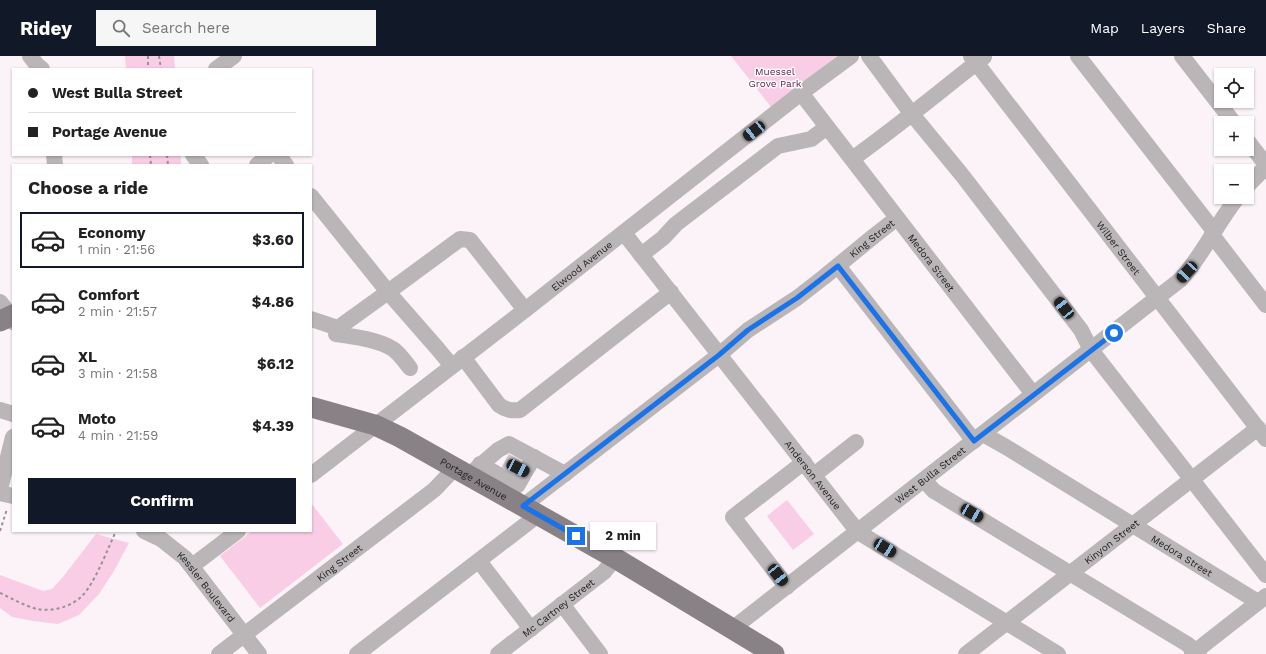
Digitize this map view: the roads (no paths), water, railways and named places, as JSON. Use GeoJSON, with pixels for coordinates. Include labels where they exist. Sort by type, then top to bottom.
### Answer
{"type":"FeatureCollection","features":[{"type":"Feature","properties":{"kind":"main road","name":"Portage Avenue"},"geometry":{"type":"LineString","coordinates":[[312,407],[375,425],[400,437],[492,466],[522,501],[773,654]]}},
{"type":"Feature","properties":{"kind":"street"},"geometry":{"type":"LineString","coordinates":[[30,56],[41,68]]}},
{"type":"Feature","properties":{"kind":"street"},"geometry":{"type":"LineString","coordinates":[[47,56],[48,68]]}},
{"type":"Feature","properties":{"kind":"street"},"geometry":{"type":"LineString","coordinates":[[217,68],[234,56]]}},
{"type":"Feature","properties":{"kind":"street","name":"Elwood Avenue"},"geometry":{"type":"LineString","coordinates":[[312,474],[624,233],[801,93],[851,56]]}},
{"type":"Feature","properties":{"kind":"street"},"geometry":{"type":"LineString","coordinates":[[868,56],[1081,330],[1091,350],[1266,575]]}},
{"type":"Feature","properties":{"kind":"street"},"geometry":{"type":"LineString","coordinates":[[1078,56],[1266,305]]}},
{"type":"Feature","properties":{"kind":"street"},"geometry":{"type":"LineString","coordinates":[[1182,56],[1229,116]]}},
{"type":"Feature","properties":{"kind":"street"},"geometry":{"type":"LineString","coordinates":[[852,159],[884,136],[977,58]]}},
{"type":"Feature","properties":{"kind":"street","name":"Wilber Street"},"geometry":{"type":"LineString","coordinates":[[977,58],[1262,434]]}},
{"type":"Feature","properties":{"kind":"street","name":"Medora Street"},"geometry":{"type":"LineString","coordinates":[[801,93],[1033,394]]}},
{"type":"Feature","properties":{"kind":"street"},"geometry":{"type":"LineString","coordinates":[[641,255],[663,238],[676,224],[778,146],[811,140],[827,127]]}},
{"type":"Feature","properties":{"kind":"street"},"geometry":{"type":"LineString","coordinates":[[1254,150],[1266,166],[1254,179]]}},
{"type":"Feature","properties":{"kind":"street"},"geometry":{"type":"LineString","coordinates":[[258,164],[269,156]]}},
{"type":"Feature","properties":{"kind":"street"},"geometry":{"type":"LineString","coordinates":[[279,156],[285,164]]}},
{"type":"Feature","properties":{"kind":"street"},"geometry":{"type":"LineString","coordinates":[[312,197],[388,292],[437,348],[457,362],[499,406],[505,410],[520,410],[671,292]]}},
{"type":"Feature","properties":{"kind":"street","name":"West Bulla Street"},"geometry":{"type":"LineString","coordinates":[[732,629],[1180,280],[1201,255],[1213,233],[1233,204]]}},
{"type":"Feature","properties":{"kind":"street","name":"King Street"},"geometry":{"type":"LineString","coordinates":[[357,654],[479,561],[522,501],[565,474],[719,355],[748,330],[797,298],[897,218]]}},
{"type":"Feature","properties":{"kind":"street","name":"Anderson Avenue"},"geometry":{"type":"LineString","coordinates":[[624,233],[858,532],[1058,654]]}},
{"type":"Feature","properties":{"kind":"street"},"geometry":{"type":"LineString","coordinates":[[312,319],[338,328],[460,239],[470,240],[525,310]]}},
{"type":"Feature","properties":{"kind":"street"},"geometry":{"type":"LineString","coordinates":[[838,266],[978,437]]}},
{"type":"Feature","properties":{"kind":"street"},"geometry":{"type":"LineString","coordinates":[[336,334],[381,343],[394,350],[410,368]]}},
{"type":"Feature","properties":{"kind":"street"},"geometry":{"type":"LineString","coordinates":[[0,410],[12,414]]}},
{"type":"Feature","properties":{"kind":"street","name":"Kinyon Street"},"geometry":{"type":"LineString","coordinates":[[966,654],[1192,480],[1262,434]]}},
{"type":"Feature","properties":{"kind":"street","name":"Medora Street"},"geometry":{"type":"LineString","coordinates":[[978,437],[1006,447],[1133,525],[1262,599]]}},
{"type":"Feature","properties":{"kind":"street"},"geometry":{"type":"LineString","coordinates":[[0,489],[12,441]]}},
{"type":"Feature","properties":{"kind":"street"},"geometry":{"type":"LineString","coordinates":[[787,587],[733,517],[809,469],[856,442]]}},
{"type":"Feature","properties":{"kind":"street"},"geometry":{"type":"LineString","coordinates":[[492,466],[508,444],[565,474]]}},
{"type":"Feature","properties":{"kind":"street"},"geometry":{"type":"LineString","coordinates":[[492,466],[534,457]]}},
{"type":"Feature","properties":{"kind":"street"},"geometry":{"type":"LineString","coordinates":[[492,466],[522,501]]}},
{"type":"Feature","properties":{"kind":"street","name":"King Street"},"geometry":{"type":"LineString","coordinates":[[219,654],[434,490],[492,466]]}},
{"type":"Feature","properties":{"kind":"street"},"geometry":{"type":"LineString","coordinates":[[924,480],[934,491],[1187,644],[1196,653],[1262,599]]}},
{"type":"Feature","properties":{"kind":"street"},"geometry":{"type":"LineString","coordinates":[[0,493],[10,503]]}},
{"type":"Feature","properties":{"kind":"street","name":"Kessler Boulevard"},"geometry":{"type":"LineString","coordinates":[[146,532],[161,539],[185,558],[259,654]]}},
{"type":"Feature","properties":{"kind":"street"},"geometry":{"type":"LineString","coordinates":[[192,566],[237,532]]}},
{"type":"Feature","properties":{"kind":"street","name":"Mc Cartney Street"},"geometry":{"type":"LineString","coordinates":[[498,654],[604,572],[615,558]]}},
{"type":"Feature","properties":{"kind":"street"},"geometry":{"type":"LineString","coordinates":[[479,561],[530,629]]}},
{"type":"Feature","properties":{"kind":"street"},"geometry":{"type":"LineString","coordinates":[[562,604],[600,654]]}},
{"type":"Feature","properties":{"kind":"tunnel"},"geometry":{"type":"LineString","coordinates":[[505,461],[518,468]]}},
{"type":"Feature","properties":{"kind":"park label","name":"Muessel Grove Park"},"geometry":{"type":"Point","coordinates":[775,76]}}]}
